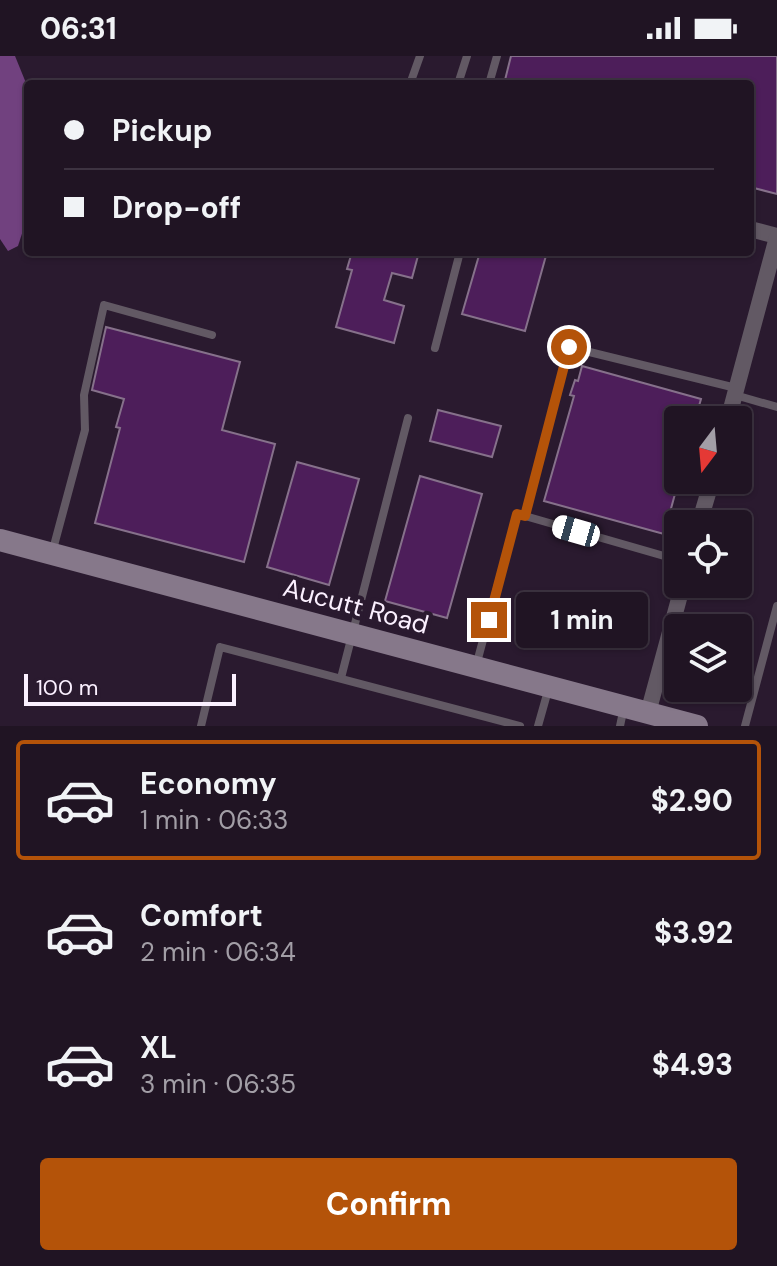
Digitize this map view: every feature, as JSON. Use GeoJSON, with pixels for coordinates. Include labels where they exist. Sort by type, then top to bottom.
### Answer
{"type":"FeatureCollection","features":[{"type":"Feature","properties":{"kind":"street"},"geometry":{"type":"LineString","coordinates":[[732,406],[777,237],[754,230]]}},
{"type":"Feature","properties":{"kind":"street","name":"Aucutt Road"},"geometry":{"type":"LineString","coordinates":[[0,540],[549,687],[622,716],[648,713],[697,726]]}},
{"type":"Feature","properties":{"kind":"street"},"geometry":{"type":"LineString","coordinates":[[648,713],[679,598]]}},
{"type":"Feature","properties":{"kind":"lane"},"geometry":{"type":"LineString","coordinates":[[411,80],[420,56]]}},
{"type":"Feature","properties":{"kind":"lane"},"geometry":{"type":"LineString","coordinates":[[459,80],[467,56]]}},
{"type":"Feature","properties":{"kind":"lane"},"geometry":{"type":"LineString","coordinates":[[490,80],[497,56]]}},
{"type":"Feature","properties":{"kind":"lane"},"geometry":{"type":"LineString","coordinates":[[435,348],[459,256]]}},
{"type":"Feature","properties":{"kind":"lane"},"geometry":{"type":"LineString","coordinates":[[51,554],[85,430],[84,395],[104,305],[212,335]]}},
{"type":"Feature","properties":{"kind":"lane"},"geometry":{"type":"LineString","coordinates":[[525,516],[569,347],[736,392],[777,407]]}},
{"type":"Feature","properties":{"kind":"lane"},"geometry":{"type":"LineString","coordinates":[[341,678],[408,418]]}},
{"type":"Feature","properties":{"kind":"lane"},"geometry":{"type":"LineString","coordinates":[[476,667],[517,514],[664,556]]}},
{"type":"Feature","properties":{"kind":"lane"},"geometry":{"type":"LineString","coordinates":[[745,726],[777,606]]}},
{"type":"Feature","properties":{"kind":"lane"},"geometry":{"type":"LineString","coordinates":[[201,726],[220,647],[520,726]]}},
{"type":"Feature","properties":{"kind":"lane"},"geometry":{"type":"LineString","coordinates":[[538,726],[549,687]]}},
{"type":"Feature","properties":{"kind":"shaded area"},"geometry":{"type":"Polygon","coordinates":[[[0,56],[15,56],[25,80],[24,227],[18,246],[8,251],[0,239],[0,56]]]}},
{"type":"Feature","properties":{"kind":"building"},"geometry":{"type":"Polygon","coordinates":[[[511,56],[777,56],[777,194],[754,188],[754,80],[505,80],[511,56]]]}},
{"type":"Feature","properties":{"kind":"building"},"geometry":{"type":"Polygon","coordinates":[[[351,256],[418,256],[412,278],[392,273],[384,300],[404,306],[394,343],[336,327],[352,270],[347,269],[351,256]]]}},
{"type":"Feature","properties":{"kind":"building"},"geometry":{"type":"Polygon","coordinates":[[[479,256],[546,256],[525,331],[462,314],[479,256]]]}},
{"type":"Feature","properties":{"kind":"building"},"geometry":{"type":"Polygon","coordinates":[[[106,327],[240,362],[222,430],[275,444],[244,562],[95,523],[120,428],[116,427],[124,399],[92,390],[106,327]]]}},
{"type":"Feature","properties":{"kind":"building"},"geometry":{"type":"Polygon","coordinates":[[[582,366],[701,399],[699,406],[664,406],[664,494],[675,494],[671,510],[664,510],[664,534],[544,501],[574,396],[570,395],[575,380],[578,381],[582,366]]]}},
{"type":"Feature","properties":{"kind":"building"},"geometry":{"type":"Polygon","coordinates":[[[438,410],[501,426],[492,457],[430,441],[438,410]]]}},
{"type":"Feature","properties":{"kind":"building"},"geometry":{"type":"Polygon","coordinates":[[[297,462],[359,479],[329,585],[267,567],[297,462]]]}},
{"type":"Feature","properties":{"kind":"building"},"geometry":{"type":"Polygon","coordinates":[[[420,476],[482,494],[447,618],[385,601],[420,476]]]}},
{"type":"Feature","properties":{"kind":"route"},"geometry":{"type":"LineString","coordinates":[[489,620],[517,514],[525,516],[569,347]]}}]}
